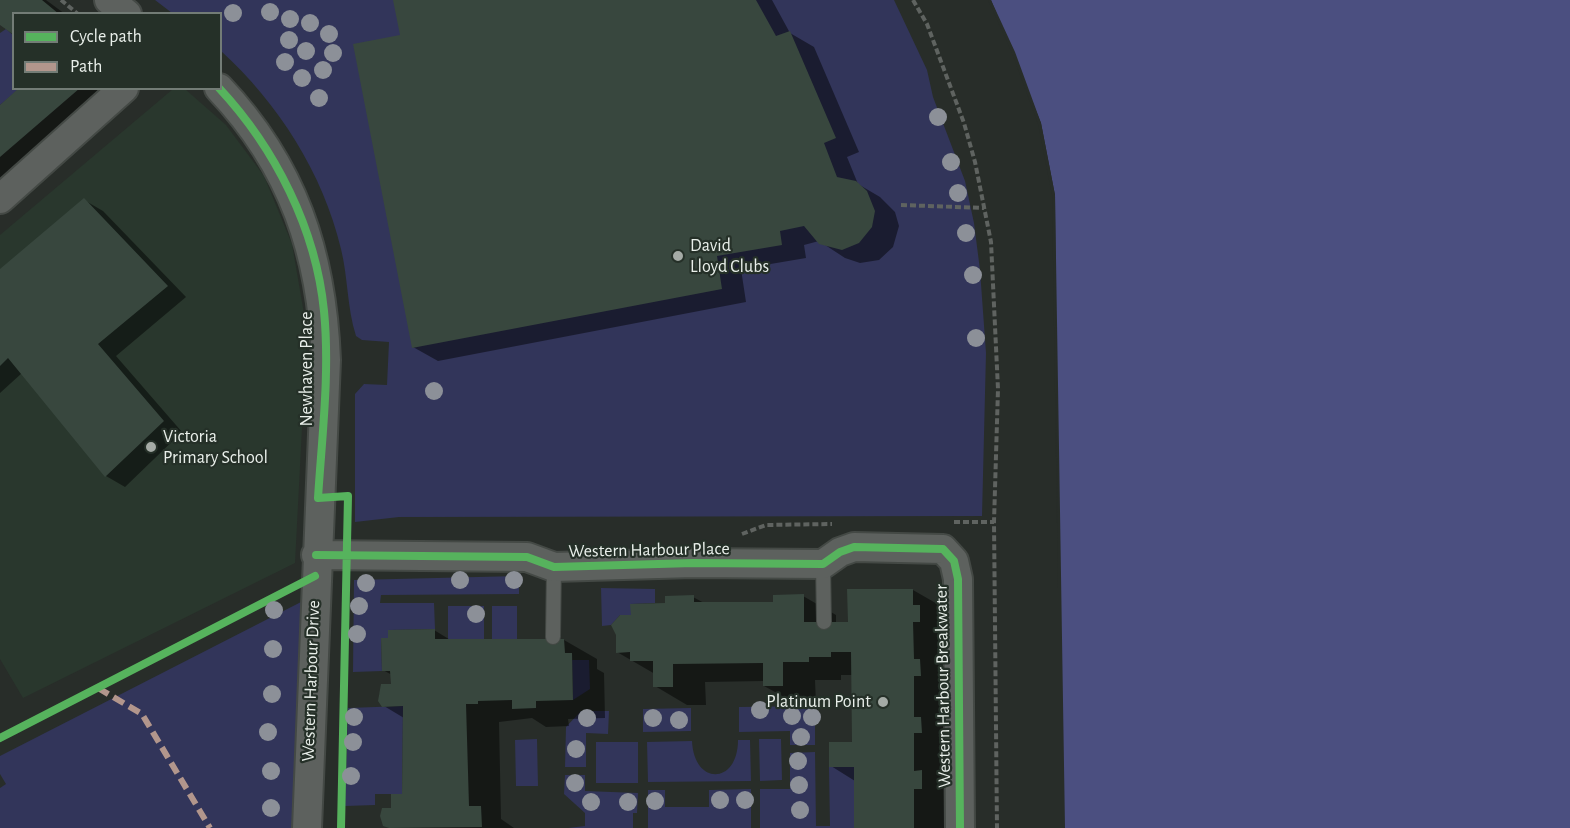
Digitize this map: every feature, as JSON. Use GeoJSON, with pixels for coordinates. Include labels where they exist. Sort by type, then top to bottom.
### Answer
{"type":"FeatureCollection","features":[{"type":"Feature","properties":{"kind":"street"},"geometry":{"type":"LineString","coordinates":[[109,0],[124,12]]}},
{"type":"Feature","properties":{"kind":"street"},"geometry":{"type":"LineString","coordinates":[[0,200],[122,90]]}},
{"type":"Feature","properties":{"kind":"street","name":"Newhaven Place"},"geometry":{"type":"LineString","coordinates":[[221,90],[247,120],[281,173],[304,228],[318,276],[324,311],[326,360],[318,498]]}},
{"type":"Feature","properties":{"kind":"street","name":"Western Harbour Drive"},"geometry":{"type":"LineString","coordinates":[[307,828],[318,498]]}},
{"type":"Feature","properties":{"kind":"street","name":"Western Harbour Breakwater"},"geometry":{"type":"LineString","coordinates":[[823,564],[840,552],[854,547],[943,549],[954,561],[958,579],[960,828]]}},
{"type":"Feature","properties":{"kind":"street","name":"Western Harbour Place"},"geometry":{"type":"LineString","coordinates":[[316,555],[527,557],[554,567],[693,563],[823,564]]}},
{"type":"Feature","properties":{"kind":"lane"},"geometry":{"type":"LineString","coordinates":[[823,564],[824,622]]}},
{"type":"Feature","properties":{"kind":"lane"},"geometry":{"type":"LineString","coordinates":[[553,637],[554,567]]}},
{"type":"Feature","properties":{"kind":"path"},"geometry":{"type":"LineString","coordinates":[[61,0],[76,12]]}},
{"type":"Feature","properties":{"kind":"path"},"geometry":{"type":"LineString","coordinates":[[913,0],[927,24],[963,123],[991,242],[995,286],[998,389],[994,522],[997,828]]}},
{"type":"Feature","properties":{"kind":"path"},"geometry":{"type":"LineString","coordinates":[[900,205],[984,208]]}},
{"type":"Feature","properties":{"kind":"shaded area","name":"David Lloyd Clubs"},"geometry":{"type":"Polygon","coordinates":[[[155,0],[894,0],[927,70],[933,97],[965,181],[974,223],[986,353],[982,516],[399,517],[355,522],[355,394],[364,384],[387,385],[389,342],[362,340],[356,336],[341,249],[323,193],[296,141],[279,116],[242,71],[222,52],[222,12],[171,12],[155,0]]]}},
{"type":"Feature","properties":{"kind":"shaded area"},"geometry":{"type":"Polygon","coordinates":[[[991,0],[1570,0],[1570,828],[1065,828],[1055,195],[1041,123],[991,0]]]}},
{"type":"Feature","properties":{"kind":"shaded area"},"geometry":{"type":"Polygon","coordinates":[[[6,29],[12,34],[12,90],[18,90],[0,105],[0,33],[6,29]]]}},
{"type":"Feature","properties":{"kind":"shaded area","name":"Victoria Primary School"},"geometry":{"type":"Polygon","coordinates":[[[172,90],[186,90],[226,125],[264,176],[292,244],[307,331],[295,563],[23,698],[0,659],[0,235],[172,90]]]}},
{"type":"Feature","properties":{"kind":"shaded area"},"geometry":{"type":"Polygon","coordinates":[[[519,576],[519,594],[381,595],[380,603],[434,603],[435,629],[389,630],[388,638],[381,639],[382,671],[353,672],[354,580],[519,576]]]}},
{"type":"Feature","properties":{"kind":"shaded area"},"geometry":{"type":"Polygon","coordinates":[[[601,588],[655,589],[655,603],[631,604],[631,615],[620,615],[611,625],[602,626],[601,588]]]}},
{"type":"Feature","properties":{"kind":"shaded area"},"geometry":{"type":"Polygon","coordinates":[[[301,602],[295,828],[0,828],[0,788],[6,784],[0,774],[0,756],[301,602]]]}},
{"type":"Feature","properties":{"kind":"shaded area"},"geometry":{"type":"Polygon","coordinates":[[[448,606],[484,606],[484,639],[448,639],[448,606]]]}},
{"type":"Feature","properties":{"kind":"shaded area"},"geometry":{"type":"Polygon","coordinates":[[[492,606],[517,606],[517,639],[492,639],[492,606]]]}},
{"type":"Feature","properties":{"kind":"shaded area"},"geometry":{"type":"Polygon","coordinates":[[[572,660],[589,660],[590,689],[573,700],[572,660]]]}},
{"type":"Feature","properties":{"kind":"shaded area"},"geometry":{"type":"Polygon","coordinates":[[[403,706],[402,794],[375,794],[375,805],[345,806],[348,708],[403,706]]]}},
{"type":"Feature","properties":{"kind":"shaded area"},"geometry":{"type":"Polygon","coordinates":[[[815,706],[815,745],[790,745],[790,731],[739,732],[739,707],[815,706]]]}},
{"type":"Feature","properties":{"kind":"shaded area"},"geometry":{"type":"Polygon","coordinates":[[[691,708],[691,731],[643,732],[643,709],[691,708]]]}},
{"type":"Feature","properties":{"kind":"shaded area"},"geometry":{"type":"Polygon","coordinates":[[[581,711],[609,711],[608,734],[586,733],[586,767],[565,767],[566,727],[581,711]]]}},
{"type":"Feature","properties":{"kind":"shaded area"},"geometry":{"type":"Polygon","coordinates":[[[537,739],[538,786],[516,786],[515,740],[537,739]]]}},
{"type":"Feature","properties":{"kind":"shaded area"},"geometry":{"type":"Polygon","coordinates":[[[759,739],[781,739],[782,780],[760,781],[759,739]]]}},
{"type":"Feature","properties":{"kind":"shaded area"},"geometry":{"type":"Polygon","coordinates":[[[738,740],[750,740],[751,781],[648,782],[647,742],[692,741],[700,766],[707,772],[716,774],[724,772],[731,765],[736,755],[738,740]]]}},
{"type":"Feature","properties":{"kind":"shaded area"},"geometry":{"type":"Polygon","coordinates":[[[596,742],[638,742],[638,783],[596,783],[596,742]]]}},
{"type":"Feature","properties":{"kind":"shaded area"},"geometry":{"type":"Polygon","coordinates":[[[815,752],[816,826],[830,826],[829,767],[854,767],[854,828],[760,828],[760,789],[790,789],[790,753],[815,752]]]}},
{"type":"Feature","properties":{"kind":"shaded area"},"geometry":{"type":"Polygon","coordinates":[[[565,775],[585,775],[585,791],[638,793],[637,813],[633,813],[633,828],[568,828],[585,826],[585,813],[564,794],[565,775]]]}},
{"type":"Feature","properties":{"kind":"shaded area"},"geometry":{"type":"Polygon","coordinates":[[[751,789],[751,828],[648,828],[648,790],[665,790],[665,807],[709,807],[709,790],[751,789]]]}},
{"type":"Feature","properties":{"kind":"pier"},"geometry":{"type":"Polygon","coordinates":[[[988,0],[991,0],[1015,52],[1041,123],[1055,195],[1058,589],[1052,195],[1038,124],[1012,53],[988,0]]]}},
{"type":"Feature","properties":{"kind":"building"},"geometry":{"type":"Polygon","coordinates":[[[0,0],[42,0],[57,12],[12,12],[12,34],[0,25],[0,0]]]}},
{"type":"Feature","properties":{"kind":"building"},"geometry":{"type":"Polygon","coordinates":[[[393,0],[756,0],[776,36],[790,31],[836,138],[824,143],[837,177],[856,181],[867,191],[875,211],[872,227],[859,243],[842,250],[819,244],[804,226],[780,231],[782,245],[717,256],[722,289],[412,348],[353,44],[400,35],[393,0]]]}},
{"type":"Feature","properties":{"kind":"building"},"geometry":{"type":"Polygon","coordinates":[[[17,90],[78,90],[0,157],[0,105],[17,90]]]}},
{"type":"Feature","properties":{"kind":"building"},"geometry":{"type":"Polygon","coordinates":[[[84,198],[168,286],[98,344],[164,421],[105,477],[8,358],[0,366],[0,269],[84,198]]]}},
{"type":"Feature","properties":{"kind":"building","name":"Platinum Point"},"geometry":{"type":"Polygon","coordinates":[[[847,589],[913,589],[913,605],[920,605],[920,622],[913,622],[914,659],[920,659],[921,676],[914,676],[914,717],[921,717],[922,733],[914,733],[914,771],[922,770],[922,789],[914,789],[914,828],[854,828],[854,767],[829,767],[829,742],[852,742],[851,652],[831,652],[831,657],[809,657],[809,662],[783,662],[783,686],[763,686],[763,663],[673,664],[673,687],[653,687],[653,661],[630,661],[630,652],[616,653],[616,635],[611,625],[620,615],[631,615],[630,604],[665,603],[665,596],[694,595],[694,602],[773,602],[773,595],[804,594],[804,622],[848,622],[847,589]]]}},
{"type":"Feature","properties":{"kind":"building"},"geometry":{"type":"Polygon","coordinates":[[[435,629],[435,639],[564,639],[565,653],[572,653],[573,700],[536,701],[536,708],[512,709],[512,700],[478,701],[478,704],[466,704],[469,806],[481,806],[482,827],[389,828],[383,826],[380,816],[382,808],[391,808],[391,794],[402,794],[403,706],[382,707],[378,701],[381,684],[391,684],[390,671],[382,671],[381,638],[388,638],[388,630],[435,629]]]}},
{"type":"Feature","properties":{"kind":"marked path"},"geometry":{"type":"LineString","coordinates":[[98,688],[142,714],[210,828]]}},
{"type":"Feature","properties":{"kind":"cycle path"},"geometry":{"type":"LineString","coordinates":[[221,90],[258,137],[290,191],[312,250],[319,280],[324,311],[326,357],[318,498],[348,496],[341,828]]}},
{"type":"Feature","properties":{"kind":"cycle path"},"geometry":{"type":"LineString","coordinates":[[316,555],[527,557],[554,567],[693,563],[823,564],[840,552],[854,547],[943,549],[954,561],[958,579],[960,828]]}},
{"type":"Feature","properties":{"kind":"cycle path"},"geometry":{"type":"LineString","coordinates":[[0,738],[315,576]]}},
{"type":"Feature","properties":{"kind":"place","name":"David Lloyd Clubs"},"geometry":{"type":"Point","coordinates":[678,256]}},
{"type":"Feature","properties":{"kind":"place","name":"Victoria Primary School"},"geometry":{"type":"Point","coordinates":[151,447]}},
{"type":"Feature","properties":{"kind":"place","name":"Platinum Point"},"geometry":{"type":"Point","coordinates":[883,702]}}]}
